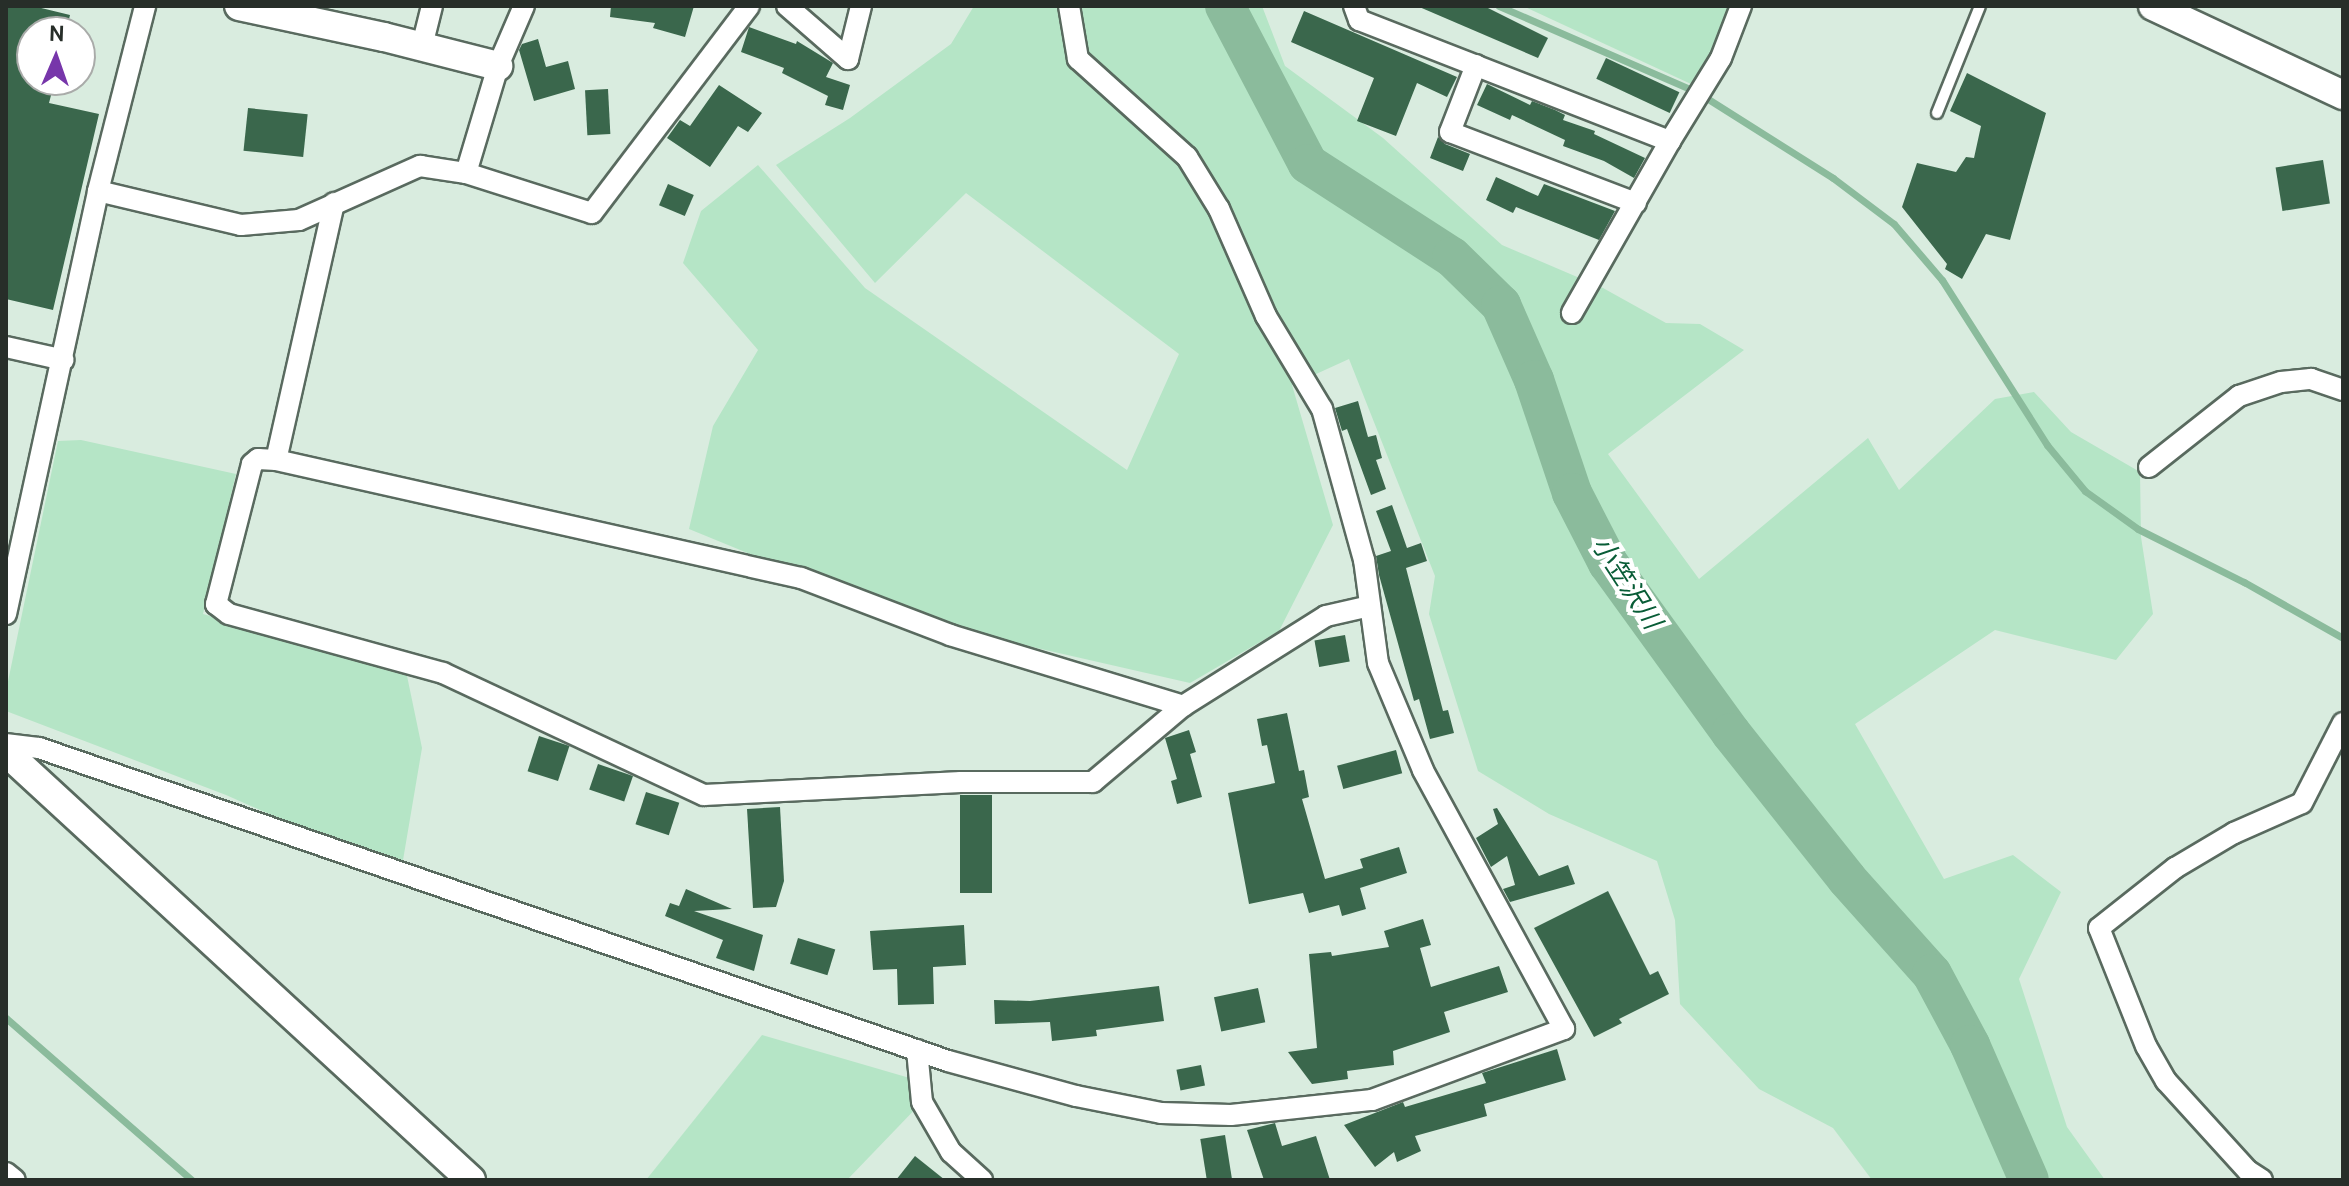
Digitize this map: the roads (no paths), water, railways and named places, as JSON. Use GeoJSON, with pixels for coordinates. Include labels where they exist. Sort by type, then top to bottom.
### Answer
{"type":"FeatureCollection","features":[{"type":"Feature","properties":{"kind":"street"},"geometry":{"type":"LineString","coordinates":[[6,614],[64,360],[98,191],[145,6]]}},
{"type":"Feature","properties":{"kind":"street"},"geometry":{"type":"LineString","coordinates":[[239,6],[498,66]]}},
{"type":"Feature","properties":{"kind":"street"},"geometry":{"type":"LineString","coordinates":[[422,46],[432,6]]}},
{"type":"Feature","properties":{"kind":"street"},"geometry":{"type":"LineString","coordinates":[[466,173],[498,66],[524,6]]}},
{"type":"Feature","properties":{"kind":"street"},"geometry":{"type":"LineString","coordinates":[[98,191],[241,225],[299,220],[420,166],[466,173],[592,213],[749,6]]}},
{"type":"Feature","properties":{"kind":"street"},"geometry":{"type":"LineString","coordinates":[[787,6],[848,59],[861,6]]}},
{"type":"Feature","properties":{"kind":"street"},"geometry":{"type":"LineString","coordinates":[[6,744],[39,748],[917,1050],[1076,1096],[1161,1113],[1231,1115],[1372,1100],[1564,1029],[1423,770],[1378,663],[1360,545],[1322,409],[1266,316],[1219,209],[1187,157],[1078,59],[1069,6]]}},
{"type":"Feature","properties":{"kind":"street"},"geometry":{"type":"LineString","coordinates":[[1354,6],[1359,20],[1670,141]]}},
{"type":"Feature","properties":{"kind":"street"},"geometry":{"type":"LineString","coordinates":[[1572,313],[1721,58],[1741,6]]}},
{"type":"Feature","properties":{"kind":"street"},"geometry":{"type":"LineString","coordinates":[[2153,6],[2343,95]]}},
{"type":"Feature","properties":{"kind":"street"},"geometry":{"type":"LineString","coordinates":[[1476,65],[1450,132],[1636,203]]}},
{"type":"Feature","properties":{"kind":"street"},"geometry":{"type":"LineString","coordinates":[[276,460],[334,203]]}},
{"type":"Feature","properties":{"kind":"street"},"geometry":{"type":"LineString","coordinates":[[6,347],[64,360]]}},
{"type":"Feature","properties":{"kind":"street"},"geometry":{"type":"LineString","coordinates":[[2149,467],[2239,396],[2281,382],[2311,379],[2343,390]]}},
{"type":"Feature","properties":{"kind":"street"},"geometry":{"type":"LineString","coordinates":[[1183,706],[950,635],[801,578],[276,460],[258,459],[252,464],[216,604],[229,614],[443,673],[704,795],[961,782],[1093,782],[1183,706],[1326,616],[1370,606]]}},
{"type":"Feature","properties":{"kind":"street"},"geometry":{"type":"LineString","coordinates":[[2262,1180],[2248,1171],[2166,1081],[2146,1046],[2099,928],[2175,868],[2234,833],[2302,803],[2343,723]]}},
{"type":"Feature","properties":{"kind":"street"},"geometry":{"type":"LineString","coordinates":[[6,752],[471,1180]]}},
{"type":"Feature","properties":{"kind":"street"},"geometry":{"type":"LineString","coordinates":[[917,1050],[922,1102],[951,1152],[982,1180]]}},
{"type":"Feature","properties":{"kind":"street"},"geometry":{"type":"LineString","coordinates":[[6,1173],[15,1180]]}},
{"type":"Feature","properties":{"kind":"lane"},"geometry":{"type":"LineString","coordinates":[[1937,113],[1980,6]]}},
{"type":"Feature","properties":{"kind":"waterway","name":"小笠沢川"},"geometry":{"type":"LineString","coordinates":[[1225,6],[1308,164],[1452,257],[1501,305],[1534,380],[1572,493],[1608,563],[1731,733],[1847,879],[1932,974],[1970,1045],[2029,1180]]}},
{"type":"Feature","properties":{"kind":"waterway"},"geometry":{"type":"LineString","coordinates":[[1499,6],[1697,92],[1833,178],[1894,224],[1942,280],[2047,445],[2085,491],[2138,529],[2244,582],[2343,638]]}},
{"type":"Feature","properties":{"kind":"waterway"},"geometry":{"type":"LineString","coordinates":[[6,1018],[192,1180]]}}]}
